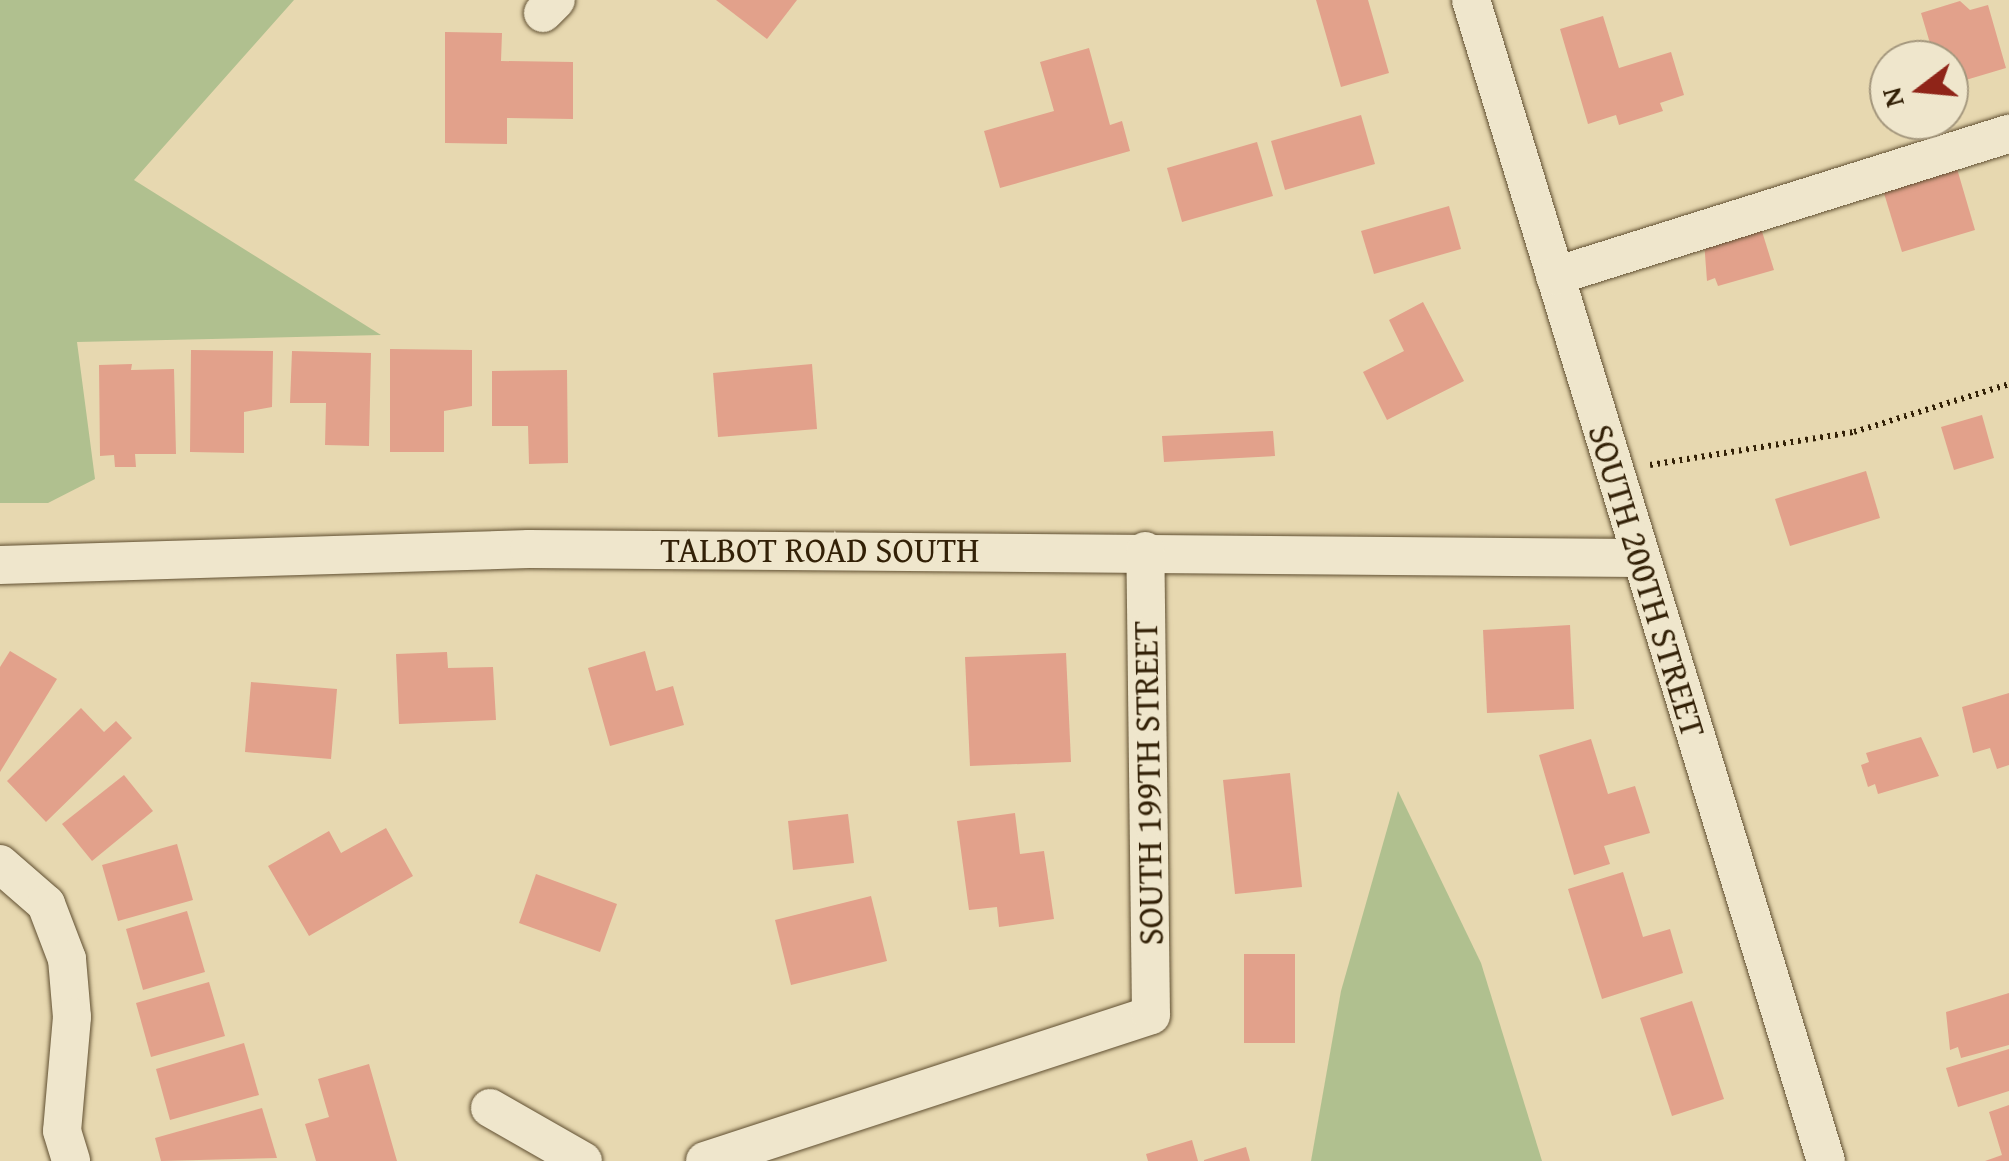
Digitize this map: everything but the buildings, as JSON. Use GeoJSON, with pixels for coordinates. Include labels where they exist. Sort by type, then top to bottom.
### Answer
{"type":"FeatureCollection","features":[{"type":"Feature","properties":{"kind":"street","name":"SOUTH 200TH STREET"},"geometry":{"type":"LineString","coordinates":[[1471,0],[1826,1161]]}},
{"type":"Feature","properties":{"kind":"street"},"geometry":{"type":"LineString","coordinates":[[1555,276],[2009,134]]}},
{"type":"Feature","properties":{"kind":"street","name":"TALBOT ROAD SOUTH"},"geometry":{"type":"LineString","coordinates":[[0,565],[529,549],[1639,558]]}},
{"type":"Feature","properties":{"kind":"street","name":"SOUTH 199TH STREET"},"geometry":{"type":"LineString","coordinates":[[705,1161],[1151,1015],[1145,551]]}},
{"type":"Feature","properties":{"kind":"street"},"geometry":{"type":"LineString","coordinates":[[0,864],[46,904],[67,958],[72,1017],[62,1131],[72,1161]]}},
{"type":"Feature","properties":{"kind":"street"},"geometry":{"type":"LineString","coordinates":[[490,1108],[583,1161]]}},
{"type":"Feature","properties":{"kind":"path"},"geometry":{"type":"LineString","coordinates":[[1614,471],[1854,432],[2009,384]]}},
{"type":"Feature","properties":{"kind":"green space"},"geometry":{"type":"Polygon","coordinates":[[[0,0],[294,0],[134,180],[381,335],[77,342],[95,479],[48,503],[0,503],[0,0]]]}},
{"type":"Feature","properties":{"kind":"green space"},"geometry":{"type":"Polygon","coordinates":[[[1398,791],[1481,963],[1542,1161],[1311,1161],[1341,991],[1398,791]]]}}]}
